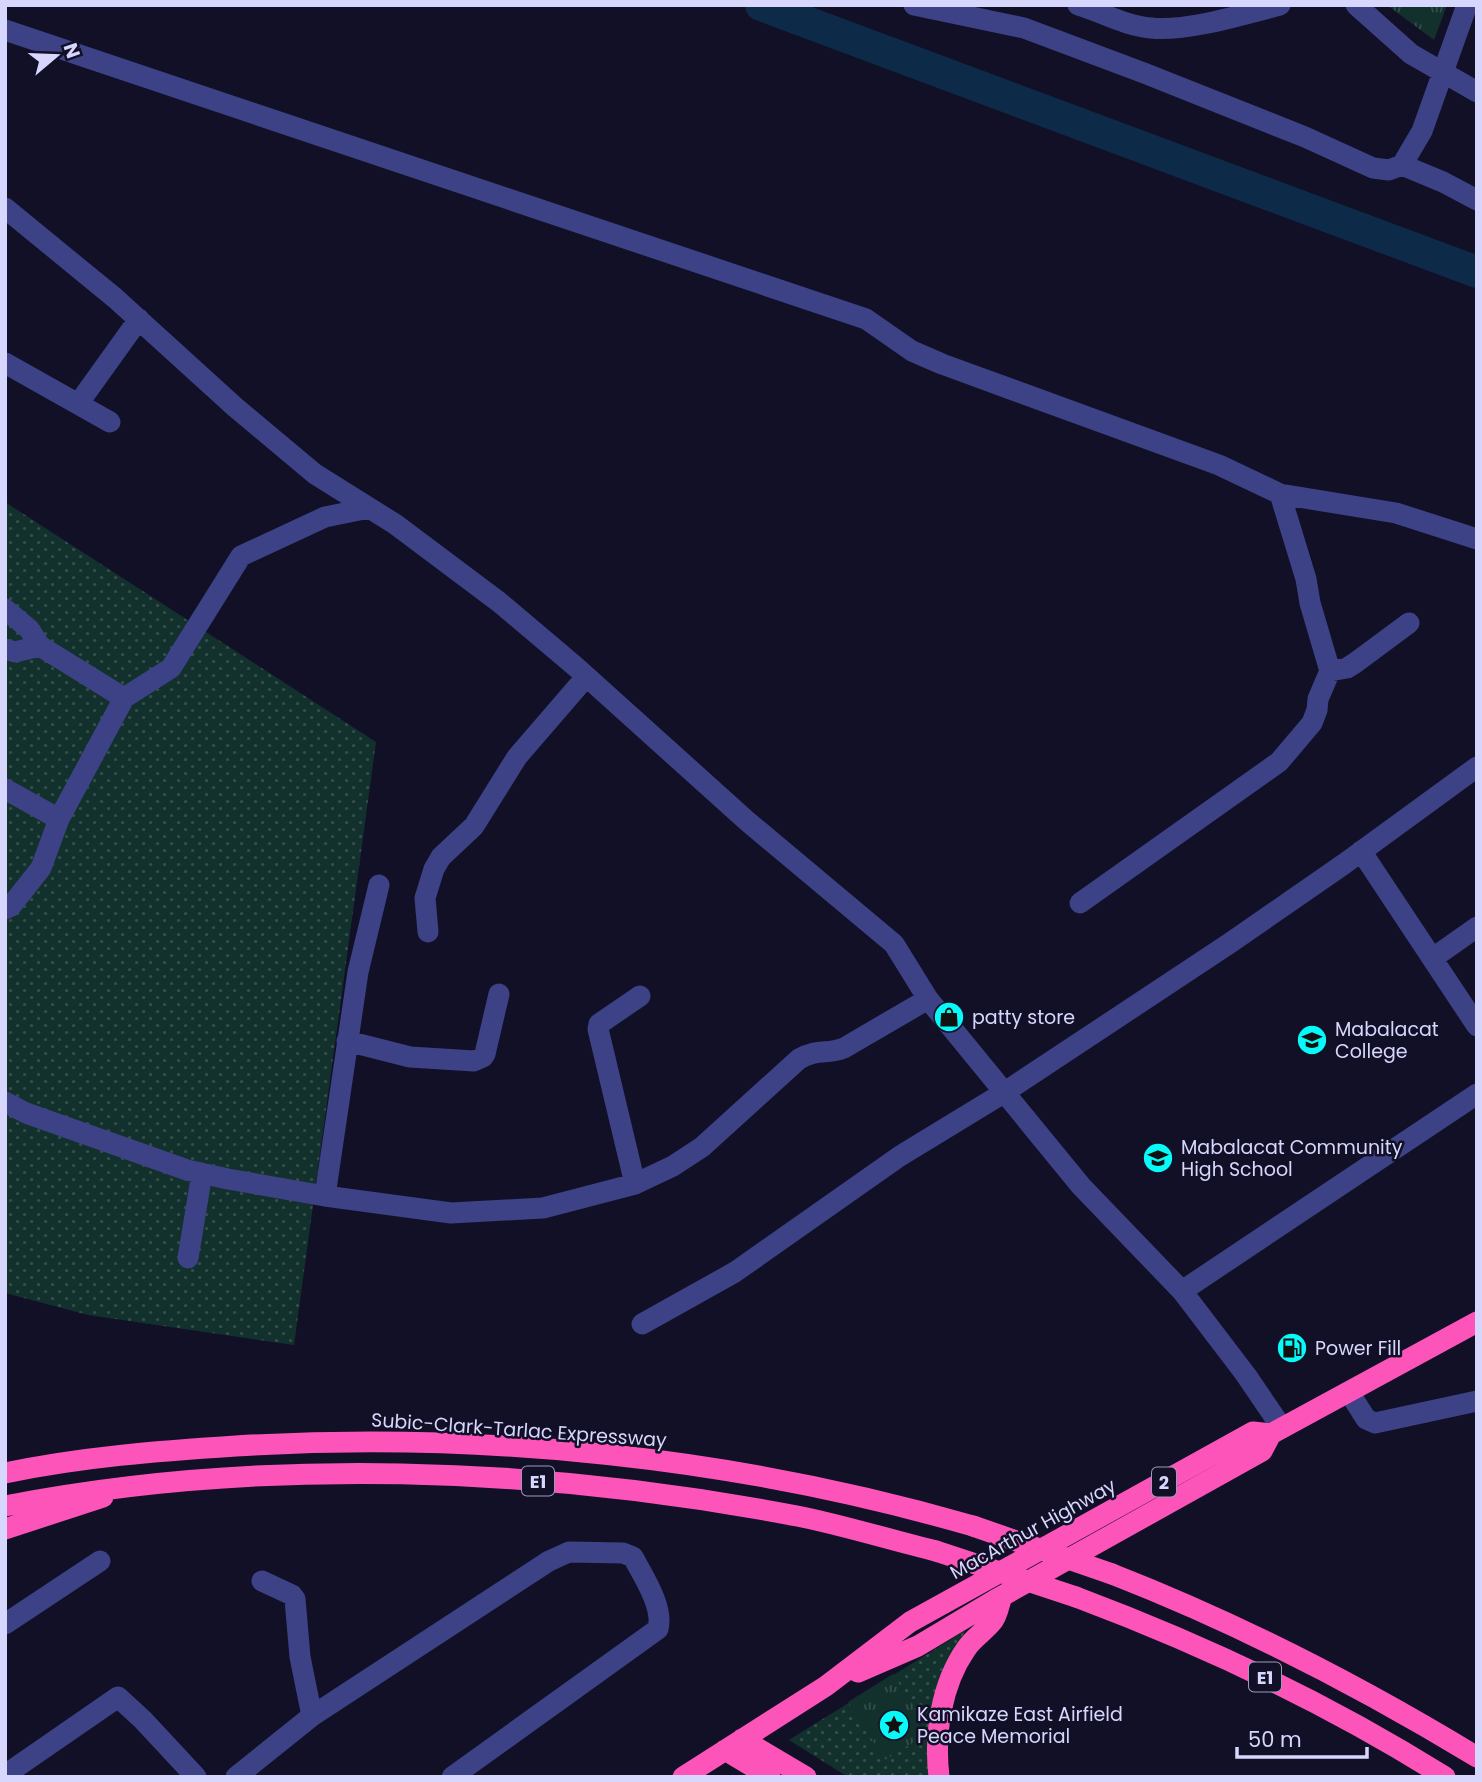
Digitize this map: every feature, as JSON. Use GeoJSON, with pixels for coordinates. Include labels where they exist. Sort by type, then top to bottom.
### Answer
{"type":"FeatureCollection","features":[{"type":"Feature","properties":{"kind":"highway","name":"MacArthur Highway"},"geometry":{"type":"LineString","coordinates":[[683,1777],[826,1686],[910,1622],[1253,1432],[1276,1431],[1477,1322]]}},
{"type":"Feature","properties":{"kind":"highway","name":"MacArthur Highway"},"geometry":{"type":"LineString","coordinates":[[826,1686],[918,1646],[1262,1451],[1276,1431]]}},
{"type":"Feature","properties":{"kind":"highway","name":"Subic-Clark-Tarlac Expressway"},"geometry":{"type":"LineString","coordinates":[[5,1473],[36,1466],[146,1451],[314,1441],[449,1444],[607,1454],[739,1472],[834,1490],[973,1526],[1112,1574],[1192,1606],[1367,1692],[1477,1757]]}},
{"type":"Feature","properties":{"kind":"highway","name":"E1"},"geometry":{"type":"LineString","coordinates":[[5,1506],[69,1493],[133,1485],[312,1474],[456,1475],[585,1485],[778,1513],[936,1551],[1076,1597],[1149,1625],[1263,1676],[1351,1722],[1445,1777]]}},
{"type":"Feature","properties":{"kind":"highway"},"geometry":{"type":"LineString","coordinates":[[5,1529],[76,1508],[133,1485]]}},
{"type":"Feature","properties":{"kind":"highway"},"geometry":{"type":"LineString","coordinates":[[939,1777],[937,1737],[950,1681],[963,1653],[994,1620],[1002,1596]]}},
{"type":"Feature","properties":{"kind":"highway"},"geometry":{"type":"LineString","coordinates":[[734,1745],[770,1777]]}},
{"type":"Feature","properties":{"kind":"highway"},"geometry":{"type":"LineString","coordinates":[[734,1745],[806,1777]]}},
{"type":"Feature","properties":{"kind":"street"},"geometry":{"type":"LineString","coordinates":[[914,5],[1024,28],[1305,137],[1373,168],[1390,170],[1402,165],[1422,131],[1467,5]]}},
{"type":"Feature","properties":{"kind":"street"},"geometry":{"type":"LineString","coordinates":[[1078,5],[1152,29],[1197,25],[1280,5]]}},
{"type":"Feature","properties":{"kind":"street"},"geometry":{"type":"LineString","coordinates":[[1356,5],[1411,54],[1477,92]]}},
{"type":"Feature","properties":{"kind":"street"},"geometry":{"type":"LineString","coordinates":[[5,30],[866,319],[912,351],[942,364],[1219,465],[1280,494],[1396,513],[1477,539]]}},
{"type":"Feature","properties":{"kind":"street"},"geometry":{"type":"LineString","coordinates":[[1402,165],[1443,182],[1477,201]]}},
{"type":"Feature","properties":{"kind":"street"},"geometry":{"type":"LineString","coordinates":[[5,208],[139,319],[235,407],[315,474],[395,524],[499,602],[747,821],[894,944],[928,999],[1082,1186],[1182,1292],[1246,1374],[1276,1431]]}},
{"type":"Feature","properties":{"kind":"street"},"geometry":{"type":"LineString","coordinates":[[78,404],[139,319]]}},
{"type":"Feature","properties":{"kind":"street"},"geometry":{"type":"LineString","coordinates":[[5,363],[110,422]]}},
{"type":"Feature","properties":{"kind":"street"},"geometry":{"type":"LineString","coordinates":[[1080,903],[1279,762],[1312,723],[1318,699],[1330,671],[1280,494]]}},
{"type":"Feature","properties":{"kind":"street"},"geometry":{"type":"LineString","coordinates":[[5,909],[11,906],[41,868],[59,819],[124,698],[171,668],[241,556],[326,517],[369,508]]}},
{"type":"Feature","properties":{"kind":"street"},"geometry":{"type":"LineString","coordinates":[[5,609],[29,629],[40,646],[124,698]]}},
{"type":"Feature","properties":{"kind":"street"},"geometry":{"type":"LineString","coordinates":[[1330,671],[1355,663],[1409,623]]}},
{"type":"Feature","properties":{"kind":"street"},"geometry":{"type":"LineString","coordinates":[[5,649],[15,652],[40,646]]}},
{"type":"Feature","properties":{"kind":"street"},"geometry":{"type":"LineString","coordinates":[[428,932],[425,898],[434,869],[441,857],[474,826],[517,757],[586,677]]}},
{"type":"Feature","properties":{"kind":"street"},"geometry":{"type":"LineString","coordinates":[[642,1324],[735,1272],[900,1156],[1005,1092],[1230,943],[1477,768]]}},
{"type":"Feature","properties":{"kind":"street"},"geometry":{"type":"LineString","coordinates":[[5,789],[59,819]]}},
{"type":"Feature","properties":{"kind":"street"},"geometry":{"type":"LineString","coordinates":[[1361,851],[1477,1026]]}},
{"type":"Feature","properties":{"kind":"street"},"geometry":{"type":"LineString","coordinates":[[325,1196],[358,972],[380,885]]}},
{"type":"Feature","properties":{"kind":"street"},"geometry":{"type":"LineString","coordinates":[[1433,958],[1477,927]]}},
{"type":"Feature","properties":{"kind":"street"},"geometry":{"type":"LineString","coordinates":[[347,1041],[410,1057],[479,1060],[485,1054],[499,994]]}},
{"type":"Feature","properties":{"kind":"street"},"geometry":{"type":"LineString","coordinates":[[635,1184],[597,1029],[599,1024],[640,996]]}},
{"type":"Feature","properties":{"kind":"street"},"geometry":{"type":"LineString","coordinates":[[5,1102],[26,1113],[202,1173],[325,1196],[452,1213],[543,1208],[635,1184],[673,1166],[702,1147],[799,1059],[812,1052],[834,1052],[844,1048],[928,999]]}},
{"type":"Feature","properties":{"kind":"street"},"geometry":{"type":"LineString","coordinates":[[1182,1292],[1477,1094]]}},
{"type":"Feature","properties":{"kind":"street"},"geometry":{"type":"LineString","coordinates":[[188,1258],[202,1173]]}},
{"type":"Feature","properties":{"kind":"street"},"geometry":{"type":"LineString","coordinates":[[1349,1392],[1366,1419],[1375,1423],[1477,1401]]}},
{"type":"Feature","properties":{"kind":"street"},"geometry":{"type":"LineString","coordinates":[[236,1777],[312,1716],[549,1561],[569,1552],[623,1553],[633,1557],[655,1605],[660,1622],[658,1629],[452,1777]]}},
{"type":"Feature","properties":{"kind":"street"},"geometry":{"type":"LineString","coordinates":[[5,1624],[100,1561]]}},
{"type":"Feature","properties":{"kind":"street"},"geometry":{"type":"LineString","coordinates":[[262,1581],[295,1599],[300,1657],[312,1716]]}},
{"type":"Feature","properties":{"kind":"street"},"geometry":{"type":"LineString","coordinates":[[5,1774],[118,1697],[196,1777]]}},
{"type":"Feature","properties":{"kind":"green space"},"geometry":{"type":"Polygon","coordinates":[[[1387,5],[1447,5],[1434,40],[1387,5]]]}},
{"type":"Feature","properties":{"kind":"green space"},"geometry":{"type":"Polygon","coordinates":[[[5,502],[376,742],[294,1345],[88,1315],[5,1293],[5,502]]]}},
{"type":"Feature","properties":{"kind":"green space"},"geometry":{"type":"Polygon","coordinates":[[[966,1630],[943,1670],[933,1777],[848,1777],[789,1740],[966,1630]]]}},
{"type":"Feature","properties":{"kind":"green space"},"geometry":{"type":"Polygon","coordinates":[[[893,1674],[930,1732],[885,1760],[848,1702],[893,1674]]]}},
{"type":"Feature","properties":{"kind":"waterway"},"geometry":{"type":"LineString","coordinates":[[761,5],[1477,272]]}},
{"type":"Feature","properties":{"kind":"place","name":"patty store"},"geometry":{"type":"Point","coordinates":[949,1017]}},
{"type":"Feature","properties":{"kind":"place","name":"Mabalacat College"},"geometry":{"type":"Point","coordinates":[1312,1040]}},
{"type":"Feature","properties":{"kind":"place","name":"Mabalacat Community High School"},"geometry":{"type":"Point","coordinates":[1158,1158]}},
{"type":"Feature","properties":{"kind":"place","name":"Power Fill"},"geometry":{"type":"Point","coordinates":[1292,1348]}},
{"type":"Feature","properties":{"kind":"place","name":"Kamikaze East Airfield Peace Memorial"},"geometry":{"type":"Point","coordinates":[894,1725]}}]}
